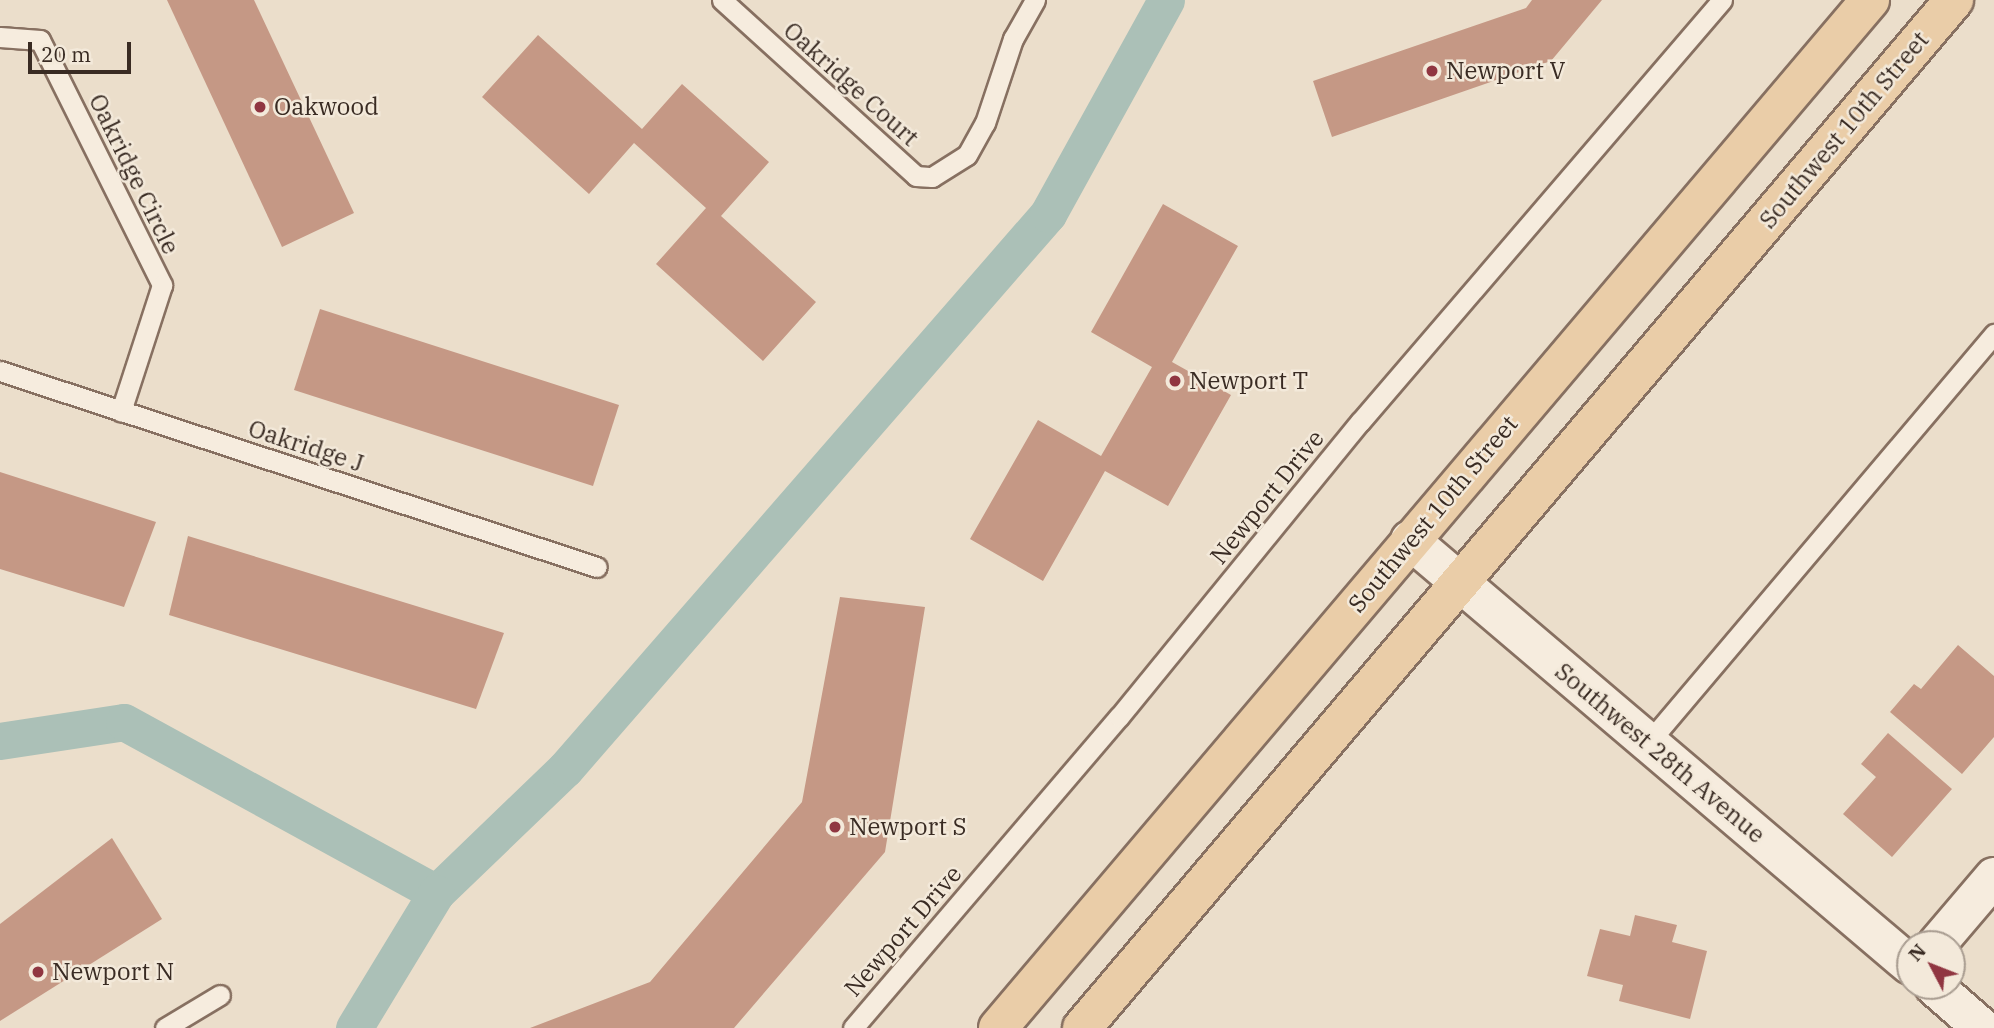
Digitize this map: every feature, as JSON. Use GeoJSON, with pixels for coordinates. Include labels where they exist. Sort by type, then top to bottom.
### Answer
{"type":"FeatureCollection","features":[{"type":"Feature","properties":{"kind":"main road","name":"Southwest 10th Street"},"geometry":{"type":"LineString","coordinates":[[998,1028],[1870,0]]}},
{"type":"Feature","properties":{"kind":"main road","name":"Southwest 10th Street"},"geometry":{"type":"LineString","coordinates":[[1082,1028],[1954,0]]}},
{"type":"Feature","properties":{"kind":"street","name":"Southwest 28th Avenue"},"geometry":{"type":"LineString","coordinates":[[1410,541],[1896,953]]}},
{"type":"Feature","properties":{"kind":"street"},"geometry":{"type":"LineString","coordinates":[[1949,930],[1994,877]]}},
{"type":"Feature","properties":{"kind":"street"},"geometry":{"type":"LineString","coordinates":[[1950,1000],[1982,1028]]}},
{"type":"Feature","properties":{"kind":"lane","name":"Oakridge Court"},"geometry":{"type":"LineString","coordinates":[[722,0],[916,176],[932,177],[967,155],[985,123],[1013,39],[1035,0]]}},
{"type":"Feature","properties":{"kind":"lane","name":"Newport Drive"},"geometry":{"type":"LineString","coordinates":[[853,1028],[1119,717],[1360,422],[1722,0]]}},
{"type":"Feature","properties":{"kind":"lane","name":"Oakridge Circle"},"geometry":{"type":"LineString","coordinates":[[0,37],[40,40],[162,285],[121,411]]}},
{"type":"Feature","properties":{"kind":"lane"},"geometry":{"type":"LineString","coordinates":[[1648,743],[1994,334]]}},
{"type":"Feature","properties":{"kind":"lane","name":"Oakridge J"},"geometry":{"type":"LineString","coordinates":[[0,371],[597,567]]}},
{"type":"Feature","properties":{"kind":"lane"},"geometry":{"type":"LineString","coordinates":[[166,1028],[220,995]]}},
{"type":"Feature","properties":{"kind":"building","name":"Oakwood"},"geometry":{"type":"Polygon","coordinates":[[[167,0],[254,0],[354,213],[282,247],[167,0]]]}},
{"type":"Feature","properties":{"kind":"building","name":"Newport V"},"geometry":{"type":"Polygon","coordinates":[[[1532,0],[1602,0],[1551,61],[1332,137],[1313,81],[1526,8],[1532,0]]]}},
{"type":"Feature","properties":{"kind":"building"},"geometry":{"type":"Polygon","coordinates":[[[538,35],[642,129],[682,84],[769,162],[721,216],[816,302],[763,361],[656,264],[706,208],[634,143],[589,194],[482,97],[538,35]]]}},
{"type":"Feature","properties":{"kind":"building","name":"Newport T"},"geometry":{"type":"Polygon","coordinates":[[[1163,204],[1238,246],[1172,362],[1231,395],[1168,506],[1105,471],[1043,581],[970,539],[1038,420],[1101,456],[1152,367],[1091,332],[1163,204]]]}},
{"type":"Feature","properties":{"kind":"building"},"geometry":{"type":"Polygon","coordinates":[[[320,309],[619,405],[593,486],[294,390],[320,309]]]}},
{"type":"Feature","properties":{"kind":"building"},"geometry":{"type":"Polygon","coordinates":[[[0,472],[156,522],[124,607],[0,569],[0,472]]]}},
{"type":"Feature","properties":{"kind":"building"},"geometry":{"type":"Polygon","coordinates":[[[188,536],[504,633],[476,709],[169,615],[188,536]]]}},
{"type":"Feature","properties":{"kind":"building","name":"Newport S"},"geometry":{"type":"Polygon","coordinates":[[[840,597],[925,607],[885,852],[734,1028],[530,1028],[650,982],[802,802],[840,597]]]}},
{"type":"Feature","properties":{"kind":"building"},"geometry":{"type":"Polygon","coordinates":[[[1958,645],[1994,676],[1994,737],[1962,774],[1890,712],[1914,684],[1921,689],[1958,645]]]}},
{"type":"Feature","properties":{"kind":"building"},"geometry":{"type":"Polygon","coordinates":[[[1888,733],[1952,789],[1892,857],[1843,814],[1876,777],[1861,764],[1888,733]]]}},
{"type":"Feature","properties":{"kind":"building","name":"Newport N"},"geometry":{"type":"Polygon","coordinates":[[[112,838],[162,919],[0,1021],[0,924],[112,838]]]}},
{"type":"Feature","properties":{"kind":"building"},"geometry":{"type":"Polygon","coordinates":[[[1635,915],[1677,925],[1672,942],[1707,951],[1690,1019],[1619,1001],[1623,985],[1587,976],[1600,929],[1630,936],[1635,915]]]}},
{"type":"Feature","properties":{"kind":"waterway"},"geometry":{"type":"LineString","coordinates":[[0,741],[124,722],[436,893],[565,769],[1048,214],[1166,0]]}},
{"type":"Feature","properties":{"kind":"waterway"},"geometry":{"type":"LineString","coordinates":[[354,1028],[436,893]]}},
{"type":"Feature","properties":{"kind":"place","name":"Newport V"},"geometry":{"type":"Point","coordinates":[1432,71]}},
{"type":"Feature","properties":{"kind":"place","name":"Oakwood"},"geometry":{"type":"Point","coordinates":[260,107]}},
{"type":"Feature","properties":{"kind":"place","name":"Newport T"},"geometry":{"type":"Point","coordinates":[1175,381]}},
{"type":"Feature","properties":{"kind":"place","name":"Newport S"},"geometry":{"type":"Point","coordinates":[835,827]}},
{"type":"Feature","properties":{"kind":"place","name":"Newport N"},"geometry":{"type":"Point","coordinates":[38,972]}}]}
